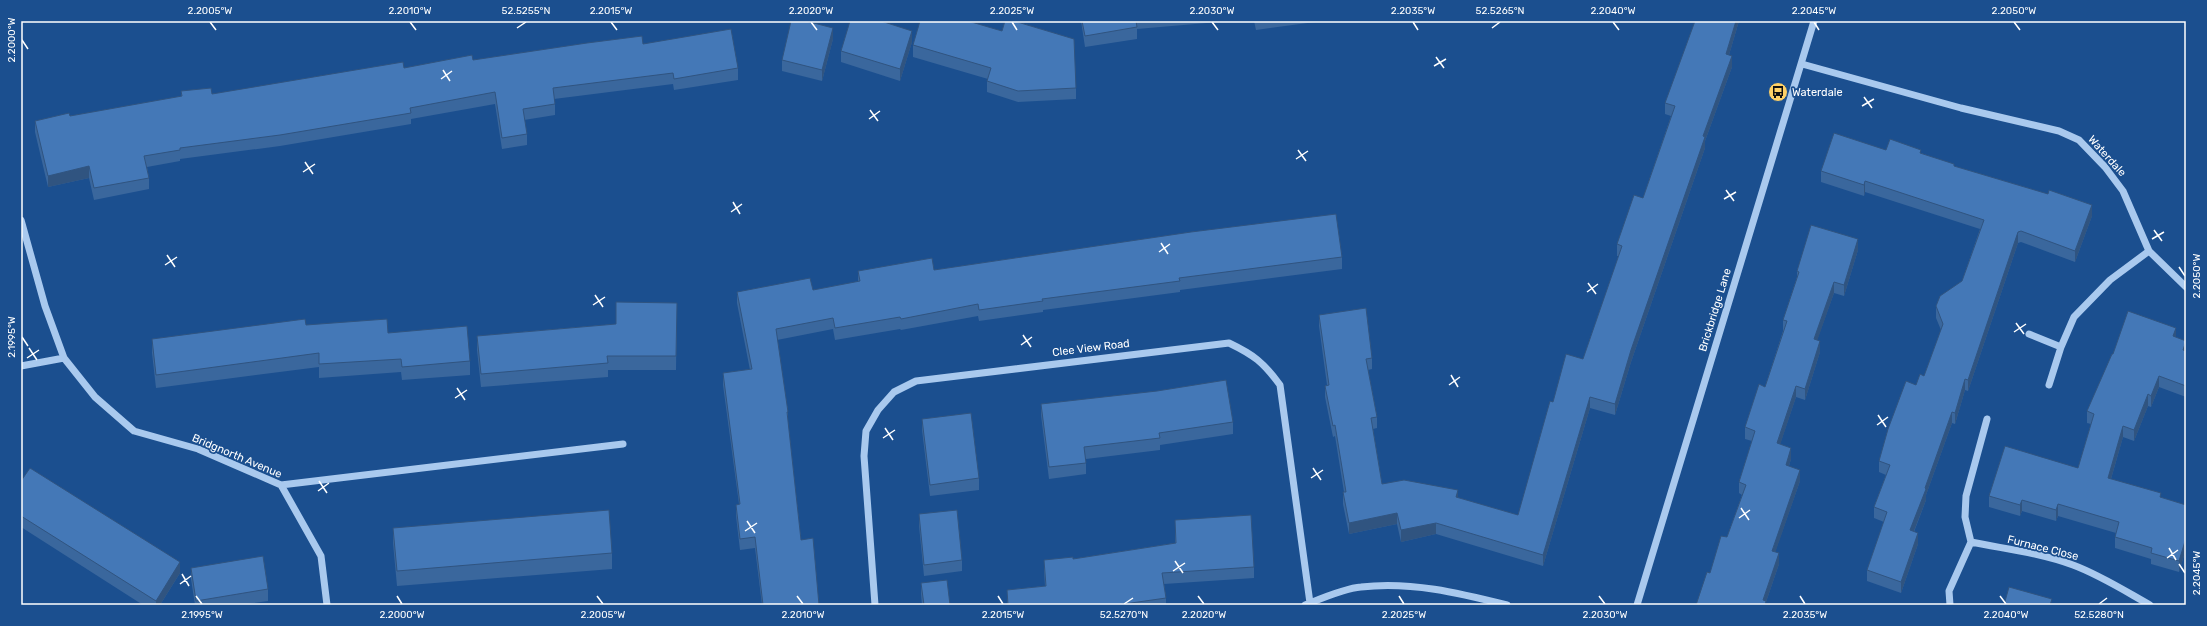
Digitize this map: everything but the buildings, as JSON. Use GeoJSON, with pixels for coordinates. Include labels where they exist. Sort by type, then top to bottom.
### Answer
{"type":"FeatureCollection","features":[{"type":"Feature","properties":{"kind":"street","name":"Brickbridge Lane"},"geometry":{"type":"LineString","coordinates":[[1637,605],[1814,21]]}},
{"type":"Feature","properties":{"kind":"street","name":"Waterdale"},"geometry":{"type":"LineString","coordinates":[[1802,64],[1961,108],[2059,131],[2079,140],[2105,167],[2123,191],[2149,250],[2186,287]]}},
{"type":"Feature","properties":{"kind":"street","name":"Bridgnorth Avenue"},"geometry":{"type":"LineString","coordinates":[[21,220],[45,306],[64,358],[95,397],[134,431],[198,449],[281,485],[321,556],[327,605]]}},
{"type":"Feature","properties":{"kind":"street"},"geometry":{"type":"LineString","coordinates":[[2050,386],[2061,347],[2074,317],[2110,280],[2149,250]]}},
{"type":"Feature","properties":{"kind":"street"},"geometry":{"type":"LineString","coordinates":[[2029,334],[2061,347]]}},
{"type":"Feature","properties":{"kind":"street","name":"Clee View Road"},"geometry":{"type":"LineString","coordinates":[[875,605],[864,456],[866,431],[878,410],[894,392],[916,381],[1229,343],[1252,354],[1268,369],[1280,385],[1308,604],[1360,586],[1409,586],[1456,592],[1507,605]]}},
{"type":"Feature","properties":{"kind":"street"},"geometry":{"type":"LineString","coordinates":[[21,366],[64,358]]}},
{"type":"Feature","properties":{"kind":"street"},"geometry":{"type":"LineString","coordinates":[[1950,605],[1949,591],[1971,542],[1965,518],[1966,496],[1987,419]]}},
{"type":"Feature","properties":{"kind":"street"},"geometry":{"type":"LineString","coordinates":[[281,485],[623,444]]}},
{"type":"Feature","properties":{"kind":"street","name":"Furnace Close"},"geometry":{"type":"LineString","coordinates":[[1971,542],[2041,556],[2073,565],[2110,582],[2150,605]]}},
{"type":"Feature","properties":{"kind":"place","name":"Waterdale"},"geometry":{"type":"Point","coordinates":[1778,92]}}]}
